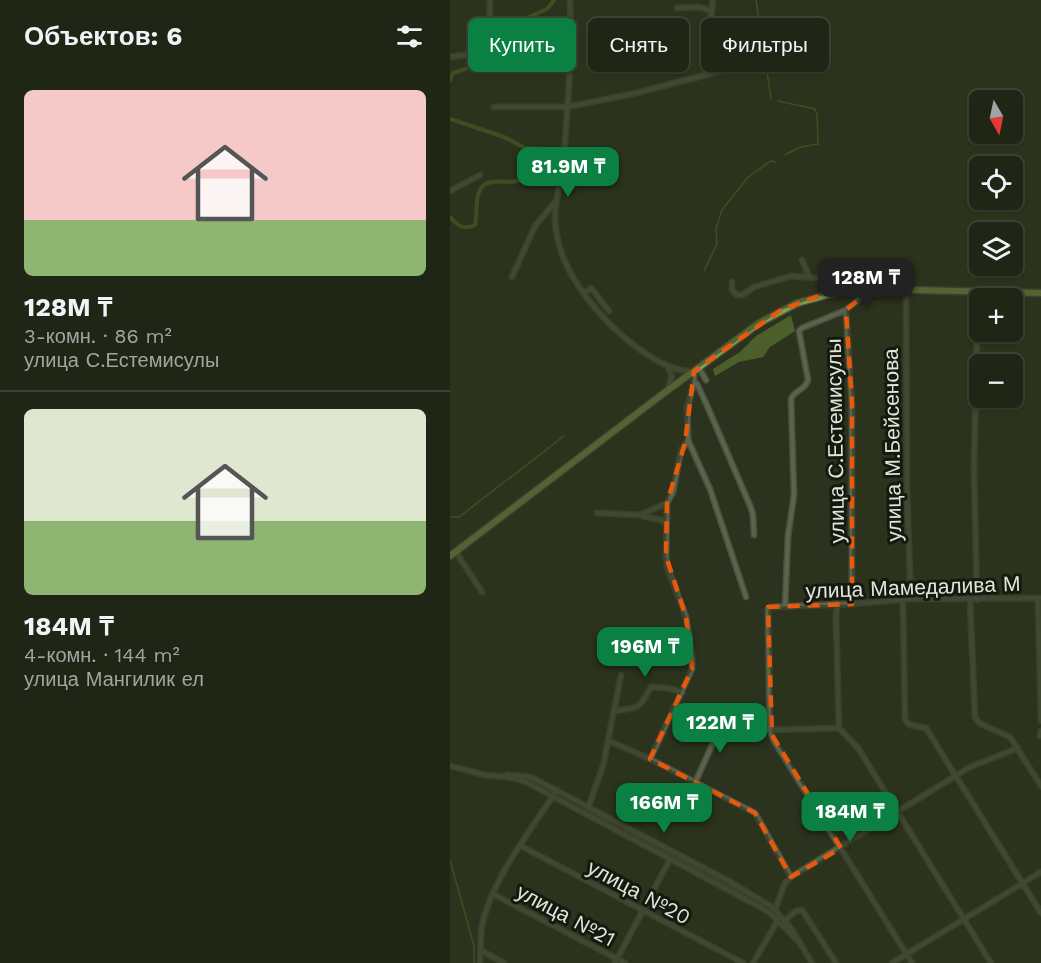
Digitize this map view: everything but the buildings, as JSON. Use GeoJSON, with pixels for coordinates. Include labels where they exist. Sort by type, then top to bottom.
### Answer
{"type":"FeatureCollection","features":[{"type":"Feature","properties":{"kind":"highway"},"geometry":{"type":"LineString","coordinates":[[453,554],[696,369],[759,323],[781,310],[819,296],[861,290],[969,291]]}},
{"type":"Feature","properties":{"kind":"highway"},"geometry":{"type":"LineString","coordinates":[[1023,292],[1041,293]]}},
{"type":"Feature","properties":{"kind":"street"},"geometry":{"type":"LineString","coordinates":[[450,57],[484,53],[489,50],[490,0]]}},
{"type":"Feature","properties":{"kind":"street"},"geometry":{"type":"LineString","coordinates":[[570,0],[571,37],[564,157],[555,220],[561,247],[575,281],[619,333],[636,347],[678,371],[696,369]]}},
{"type":"Feature","properties":{"kind":"street"},"geometry":{"type":"LineString","coordinates":[[712,18],[713,0]]}},
{"type":"Feature","properties":{"kind":"street"},"geometry":{"type":"LineString","coordinates":[[677,8],[705,7],[711,12]]}},
{"type":"Feature","properties":{"kind":"street"},"geometry":{"type":"LineString","coordinates":[[494,107],[567,107],[636,93],[717,72]]}},
{"type":"Feature","properties":{"kind":"street"},"geometry":{"type":"LineString","coordinates":[[450,191],[480,175]]}},
{"type":"Feature","properties":{"kind":"street"},"geometry":{"type":"LineString","coordinates":[[512,277],[535,226],[557,201]]}},
{"type":"Feature","properties":{"kind":"street"},"geometry":{"type":"LineString","coordinates":[[802,260],[810,277]]}},
{"type":"Feature","properties":{"kind":"street"},"geometry":{"type":"LineString","coordinates":[[732,282],[732,290],[740,295],[754,287],[791,276],[822,278],[843,269],[857,273],[861,290]]}},
{"type":"Feature","properties":{"kind":"street"},"geometry":{"type":"LineString","coordinates":[[584,293],[591,288],[609,311]]}},
{"type":"Feature","properties":{"kind":"street","name":"улица С.Естемисулы"},"geometry":{"type":"LineString","coordinates":[[852,604],[852,403],[846,310],[872,289]]}},
{"type":"Feature","properties":{"kind":"street","name":"улица М.Бейсенова"},"geometry":{"type":"LineString","coordinates":[[906,290],[907,520],[911,599]]}},
{"type":"Feature","properties":{"kind":"street"},"geometry":{"type":"LineString","coordinates":[[846,310],[802,328],[800,331],[808,380],[806,386],[794,394],[791,399],[794,495],[788,536],[785,606],[771,607],[768,611],[770,730],[777,746],[912,963]]}},
{"type":"Feature","properties":{"kind":"street"},"geometry":{"type":"LineString","coordinates":[[977,342],[974,469],[977,600]]}},
{"type":"Feature","properties":{"kind":"street"},"geometry":{"type":"LineString","coordinates":[[666,364],[672,376],[667,391]]}},
{"type":"Feature","properties":{"kind":"street"},"geometry":{"type":"LineString","coordinates":[[696,369],[706,380]]}},
{"type":"Feature","properties":{"kind":"street"},"geometry":{"type":"LineString","coordinates":[[696,369],[687,408],[688,440],[710,489],[746,597]]}},
{"type":"Feature","properties":{"kind":"street"},"geometry":{"type":"LineString","coordinates":[[693,382],[697,384],[706,403],[751,508],[754,535]]}},
{"type":"Feature","properties":{"kind":"street"},"geometry":{"type":"LineString","coordinates":[[650,759],[691,674],[692,658],[686,617],[666,561],[667,503],[673,492],[681,450],[688,440]]}},
{"type":"Feature","properties":{"kind":"street"},"geometry":{"type":"LineString","coordinates":[[640,515],[667,503]]}},
{"type":"Feature","properties":{"kind":"street"},"geometry":{"type":"LineString","coordinates":[[597,513],[640,515],[661,520],[666,524]]}},
{"type":"Feature","properties":{"kind":"street"},"geometry":{"type":"LineString","coordinates":[[453,554],[482,592]]}},
{"type":"Feature","properties":{"kind":"street"},"geometry":{"type":"LineString","coordinates":[[1039,598],[1041,721]]}},
{"type":"Feature","properties":{"kind":"street","name":"улица Мамедалива М"},"geometry":{"type":"LineString","coordinates":[[785,606],[911,599],[1039,598]]}},
{"type":"Feature","properties":{"kind":"street"},"geometry":{"type":"LineString","coordinates":[[903,600],[905,720],[910,725],[926,728],[1041,913]]}},
{"type":"Feature","properties":{"kind":"street"},"geometry":{"type":"LineString","coordinates":[[970,600],[975,717],[979,723],[1006,735],[1018,748],[1041,786]]}},
{"type":"Feature","properties":{"kind":"street"},"geometry":{"type":"LineString","coordinates":[[837,604],[839,728],[858,748],[991,963]]}},
{"type":"Feature","properties":{"kind":"street"},"geometry":{"type":"LineString","coordinates":[[585,813],[597,787],[609,741],[621,675]]}},
{"type":"Feature","properties":{"kind":"street"},"geometry":{"type":"LineString","coordinates":[[615,711],[640,706],[645,701],[651,687],[682,692]]}},
{"type":"Feature","properties":{"kind":"street"},"geometry":{"type":"LineString","coordinates":[[695,783],[725,716]]}},
{"type":"Feature","properties":{"kind":"street"},"geometry":{"type":"LineString","coordinates":[[770,730],[839,728]]}},
{"type":"Feature","properties":{"kind":"street"},"geometry":{"type":"LineString","coordinates":[[609,741],[650,759],[754,813],[791,877]]}},
{"type":"Feature","properties":{"kind":"street"},"geometry":{"type":"LineString","coordinates":[[775,910],[785,883],[791,877],[955,776],[988,758],[1018,748]]}},
{"type":"Feature","properties":{"kind":"street"},"geometry":{"type":"LineString","coordinates":[[450,766],[485,775],[527,776],[557,790],[727,880],[775,910],[785,920],[797,940]]}},
{"type":"Feature","properties":{"kind":"street"},"geometry":{"type":"LineString","coordinates":[[503,776],[521,780],[769,912],[797,940],[812,963]]}},
{"type":"Feature","properties":{"kind":"street"},"geometry":{"type":"LineString","coordinates":[[480,963],[482,928],[493,894],[557,790]]}},
{"type":"Feature","properties":{"kind":"street","name":"улица №20"},"geometry":{"type":"LineString","coordinates":[[521,846],[743,963]]}},
{"type":"Feature","properties":{"kind":"street"},"geometry":{"type":"LineString","coordinates":[[616,961],[670,859]]}},
{"type":"Feature","properties":{"kind":"street"},"geometry":{"type":"LineString","coordinates":[[892,963],[1041,872]]}},
{"type":"Feature","properties":{"kind":"street","name":"улица №21"},"geometry":{"type":"LineString","coordinates":[[493,894],[616,961],[625,963]]}},
{"type":"Feature","properties":{"kind":"street"},"geometry":{"type":"LineString","coordinates":[[785,920],[796,910],[802,910],[836,963]]}},
{"type":"Feature","properties":{"kind":"street"},"geometry":{"type":"LineString","coordinates":[[753,963],[778,920]]}},
{"type":"Feature","properties":{"kind":"street"},"geometry":{"type":"LineString","coordinates":[[482,951],[504,963]]}},
{"type":"Feature","properties":{"kind":"highlighted area"},"geometry":{"type":"Polygon","coordinates":[[[872,289],[846,310],[852,403],[852,604],[768,607],[772,735],[841,848],[791,877],[755,813],[650,759],[692,669],[686,617],[666,556],[667,503],[685,443],[694,371],[781,310],[819,296],[872,289]]]}},
{"type":"Feature","properties":{"kind":"green space"},"geometry":{"type":"Polygon","coordinates":[[[791,315],[795,331],[770,347],[763,357],[739,362],[715,376],[713,369],[740,352],[756,336],[791,315]]]}},
{"type":"Feature","properties":{"kind":"green space"},"geometry":{"type":"Polygon","coordinates":[[[590,809],[766,905],[775,912],[793,934],[774,913],[765,907],[588,813],[590,809]]]}},
{"type":"Feature","properties":{"kind":"waterway"},"geometry":{"type":"LineString","coordinates":[[450,80],[453,73],[474,66],[500,72],[521,62],[524,56],[523,48],[513,30],[516,23],[547,9],[554,0]]}},
{"type":"Feature","properties":{"kind":"waterway"},"geometry":{"type":"LineString","coordinates":[[756,0],[771,99]]}},
{"type":"Feature","properties":{"kind":"waterway"},"geometry":{"type":"LineString","coordinates":[[778,101],[815,109],[817,115],[818,144],[800,147],[785,155]]}},
{"type":"Feature","properties":{"kind":"waterway"},"geometry":{"type":"LineString","coordinates":[[450,119],[504,137],[525,148],[546,149],[552,153],[544,166],[527,177],[513,182],[489,183],[481,188],[475,225],[461,226],[450,217]]}},
{"type":"Feature","properties":{"kind":"waterway"},"geometry":{"type":"LineString","coordinates":[[704,271],[717,244],[716,228],[722,210],[748,177],[771,161],[775,162]]}},
{"type":"Feature","properties":{"kind":"waterway"},"geometry":{"type":"LineString","coordinates":[[450,517],[459,517],[564,436]]}},
{"type":"Feature","properties":{"kind":"waterway"},"geometry":{"type":"LineString","coordinates":[[450,860],[474,946],[474,963]]}}]}
